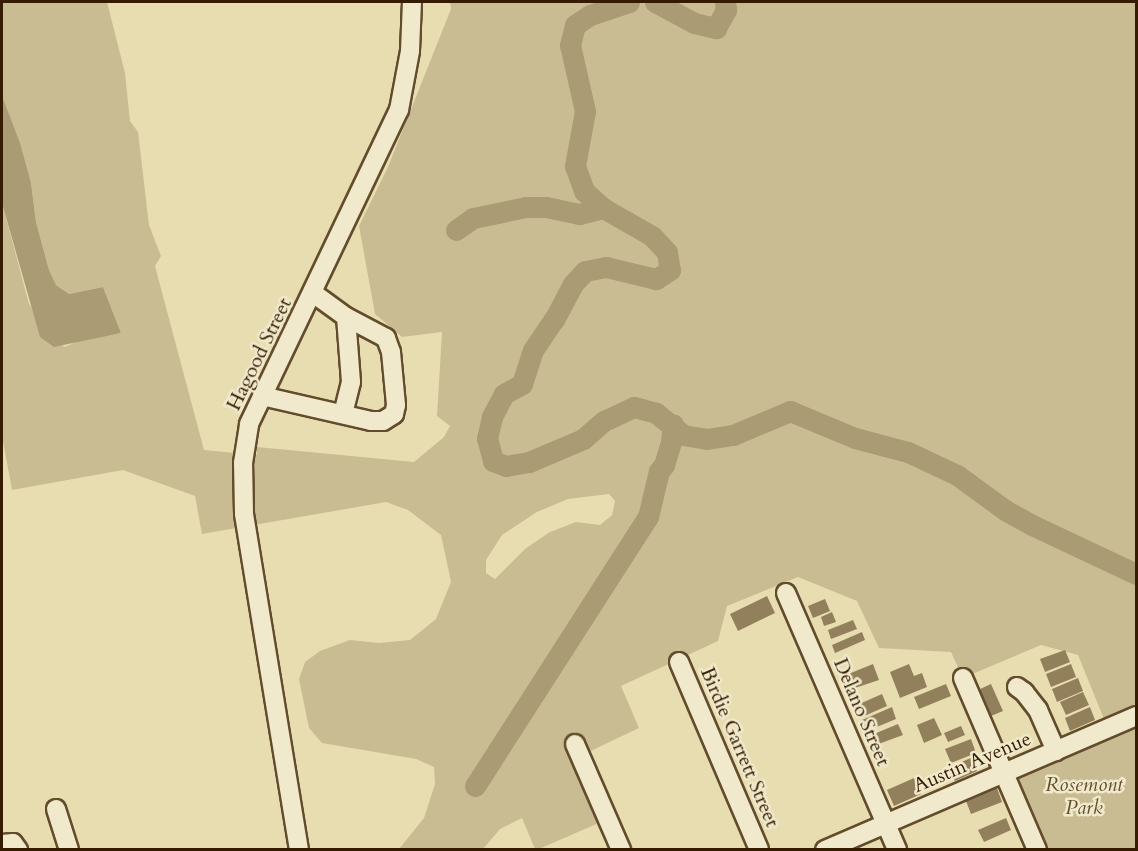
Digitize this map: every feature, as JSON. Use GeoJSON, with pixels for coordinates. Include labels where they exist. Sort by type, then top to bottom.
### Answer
{"type":"FeatureCollection","features":[{"type":"Feature","properties":{"kind":"street","name":"Hagood Street"},"geometry":{"type":"LineString","coordinates":[[298,849],[244,513],[243,463],[249,424],[399,110],[410,51],[412,2]]}},
{"type":"Feature","properties":{"kind":"street"},"geometry":{"type":"LineString","coordinates":[[262,396],[383,421],[394,414],[396,405],[390,345],[378,333],[346,317],[313,292]]}},
{"type":"Feature","properties":{"kind":"street"},"geometry":{"type":"LineString","coordinates":[[343,414],[352,370],[346,317]]}},
{"type":"Feature","properties":{"kind":"street","name":"Delano Street"},"geometry":{"type":"LineString","coordinates":[[786,593],[897,849]]}},
{"type":"Feature","properties":{"kind":"street","name":"Birdie Garrett Street"},"geometry":{"type":"LineString","coordinates":[[679,662],[759,849]]}},
{"type":"Feature","properties":{"kind":"street"},"geometry":{"type":"LineString","coordinates":[[963,678],[1037,849]]}},
{"type":"Feature","properties":{"kind":"street"},"geometry":{"type":"LineString","coordinates":[[1017,687],[1024,692],[1038,711],[1056,751]]}},
{"type":"Feature","properties":{"kind":"street","name":"Austin Avenue"},"geometry":{"type":"LineString","coordinates":[[825,849],[1137,716]]}},
{"type":"Feature","properties":{"kind":"street"},"geometry":{"type":"LineString","coordinates":[[575,744],[621,849]]}},
{"type":"Feature","properties":{"kind":"street"},"geometry":{"type":"LineString","coordinates":[[56,808],[69,849]]}},
{"type":"Feature","properties":{"kind":"street"},"geometry":{"type":"LineString","coordinates":[[2,844],[13,843],[18,849]]}},
{"type":"Feature","properties":{"kind":"green space","name":"Rosemont Park"},"geometry":{"type":"Polygon","coordinates":[[[2,2],[107,2],[125,73],[130,121],[138,132],[149,225],[161,256],[155,266],[204,450],[257,455],[257,447],[414,462],[444,437],[450,426],[437,416],[442,332],[402,337],[375,314],[359,226],[388,167],[451,9],[450,2],[1136,2],[1136,849],[1037,849],[1004,774],[1108,729],[1078,655],[1041,645],[963,678],[951,652],[879,648],[857,601],[798,577],[727,606],[718,641],[621,686],[639,728],[580,756],[608,819],[539,849],[535,849],[522,818],[500,829],[483,849],[399,849],[424,818],[435,784],[434,767],[416,759],[322,743],[309,728],[299,679],[305,662],[320,651],[350,640],[379,643],[410,640],[436,619],[451,582],[441,535],[408,510],[386,502],[202,534],[195,496],[123,470],[12,490],[2,436],[2,203],[29,304],[64,347],[84,339],[121,333],[103,287],[69,294],[56,285],[49,270],[36,222],[31,183],[2,96],[2,2]],[[609,494],[568,499],[537,512],[502,535],[486,560],[486,573],[495,579],[525,549],[550,532],[576,522],[600,525],[612,515],[615,501],[609,494]]]}},
{"type":"Feature","properties":{"kind":"shaded area"},"geometry":{"type":"Polygon","coordinates":[[[2,96],[20,143],[31,183],[36,222],[49,270],[56,285],[69,294],[103,287],[121,333],[54,347],[40,337],[2,203],[2,96]]]}},
{"type":"Feature","properties":{"kind":"building"},"geometry":{"type":"Polygon","coordinates":[[[767,596],[775,613],[738,631],[730,614],[767,596]]]}},
{"type":"Feature","properties":{"kind":"building"},"geometry":{"type":"Polygon","coordinates":[[[825,599],[830,611],[813,618],[808,606],[825,599]]]}},
{"type":"Feature","properties":{"kind":"building"},"geometry":{"type":"Polygon","coordinates":[[[832,612],[836,622],[824,626],[821,617],[832,612]]]}},
{"type":"Feature","properties":{"kind":"building"},"geometry":{"type":"Polygon","coordinates":[[[853,620],[857,629],[831,639],[828,630],[853,620]]]}},
{"type":"Feature","properties":{"kind":"building"},"geometry":{"type":"Polygon","coordinates":[[[862,632],[865,640],[835,653],[832,645],[862,632]]]}},
{"type":"Feature","properties":{"kind":"building"},"geometry":{"type":"Polygon","coordinates":[[[1065,650],[1070,662],[1045,672],[1040,659],[1065,650]]]}},
{"type":"Feature","properties":{"kind":"building"},"geometry":{"type":"Polygon","coordinates":[[[873,664],[879,680],[846,691],[841,677],[873,664]]]}},
{"type":"Feature","properties":{"kind":"building"},"geometry":{"type":"Polygon","coordinates":[[[909,664],[914,676],[922,673],[927,687],[900,698],[890,672],[909,664]]]}},
{"type":"Feature","properties":{"kind":"building"},"geometry":{"type":"Polygon","coordinates":[[[1071,664],[1076,677],[1051,687],[1046,674],[1071,664]]]}},
{"type":"Feature","properties":{"kind":"building"},"geometry":{"type":"Polygon","coordinates":[[[1078,678],[1083,691],[1057,702],[1052,689],[1078,678]]]}},
{"type":"Feature","properties":{"kind":"building"},"geometry":{"type":"Polygon","coordinates":[[[946,684],[951,696],[919,709],[914,697],[946,684]]]}},
{"type":"Feature","properties":{"kind":"building"},"geometry":{"type":"Polygon","coordinates":[[[991,684],[1003,711],[991,716],[980,689],[991,684]]]}},
{"type":"Feature","properties":{"kind":"building"},"geometry":{"type":"Polygon","coordinates":[[[1083,692],[1089,705],[1066,715],[1060,702],[1083,692]]]}},
{"type":"Feature","properties":{"kind":"building"},"geometry":{"type":"Polygon","coordinates":[[[882,694],[887,706],[862,717],[857,705],[882,694]]]}},
{"type":"Feature","properties":{"kind":"building"},"geometry":{"type":"Polygon","coordinates":[[[892,707],[896,719],[867,731],[862,720],[892,707]]]}},
{"type":"Feature","properties":{"kind":"building"},"geometry":{"type":"Polygon","coordinates":[[[1090,707],[1095,720],[1070,731],[1065,718],[1090,707]]]}},
{"type":"Feature","properties":{"kind":"building"},"geometry":{"type":"Polygon","coordinates":[[[934,718],[942,735],[924,743],[917,725],[934,718]]]}},
{"type":"Feature","properties":{"kind":"building"},"geometry":{"type":"Polygon","coordinates":[[[898,724],[903,735],[873,746],[869,736],[898,724]]]}},
{"type":"Feature","properties":{"kind":"building"},"geometry":{"type":"Polygon","coordinates":[[[961,726],[965,735],[948,742],[944,733],[961,726]]]}},
{"type":"Feature","properties":{"kind":"building"},"geometry":{"type":"Polygon","coordinates":[[[971,739],[976,753],[951,763],[945,749],[971,739]]]}},
{"type":"Feature","properties":{"kind":"building"},"geometry":{"type":"Polygon","coordinates":[[[971,758],[977,771],[955,781],[949,767],[971,758]]]}},
{"type":"Feature","properties":{"kind":"building"},"geometry":{"type":"Polygon","coordinates":[[[914,778],[921,794],[894,806],[887,790],[914,778]]]}},
{"type":"Feature","properties":{"kind":"building"},"geometry":{"type":"Polygon","coordinates":[[[997,788],[1002,802],[971,814],[966,801],[997,788]]]}},
{"type":"Feature","properties":{"kind":"building"},"geometry":{"type":"Polygon","coordinates":[[[1006,818],[1011,830],[984,842],[978,830],[1006,818]]]}},
{"type":"Feature","properties":{"kind":"waterway"},"geometry":{"type":"LineString","coordinates":[[629,2],[590,15],[575,25],[570,45],[585,111],[575,166],[584,191],[603,208],[652,236],[667,252],[670,270],[656,279],[606,267],[585,271],[573,284],[554,319],[533,350],[522,384],[504,394],[492,417],[487,438],[493,461],[506,466],[529,462],[583,439],[604,421],[634,407],[656,413],[683,435],[707,439],[733,435],[790,411],[855,438],[908,452],[957,475],[1005,510],[1032,525],[1136,574]]}},
{"type":"Feature","properties":{"kind":"waterway"},"geometry":{"type":"LineString","coordinates":[[655,2],[694,23],[716,28],[726,10],[725,2]]}},
{"type":"Feature","properties":{"kind":"waterway"},"geometry":{"type":"LineString","coordinates":[[456,230],[473,218],[526,207],[546,207],[579,214],[603,208]]}},
{"type":"Feature","properties":{"kind":"waterway"},"geometry":{"type":"LineString","coordinates":[[475,786],[648,517],[659,471],[664,465],[671,442],[673,424]]}},
{"type":"Feature","properties":{"kind":"waterway"},"geometry":{"type":"LineString","coordinates":[[947,476],[1136,568]]}}]}
